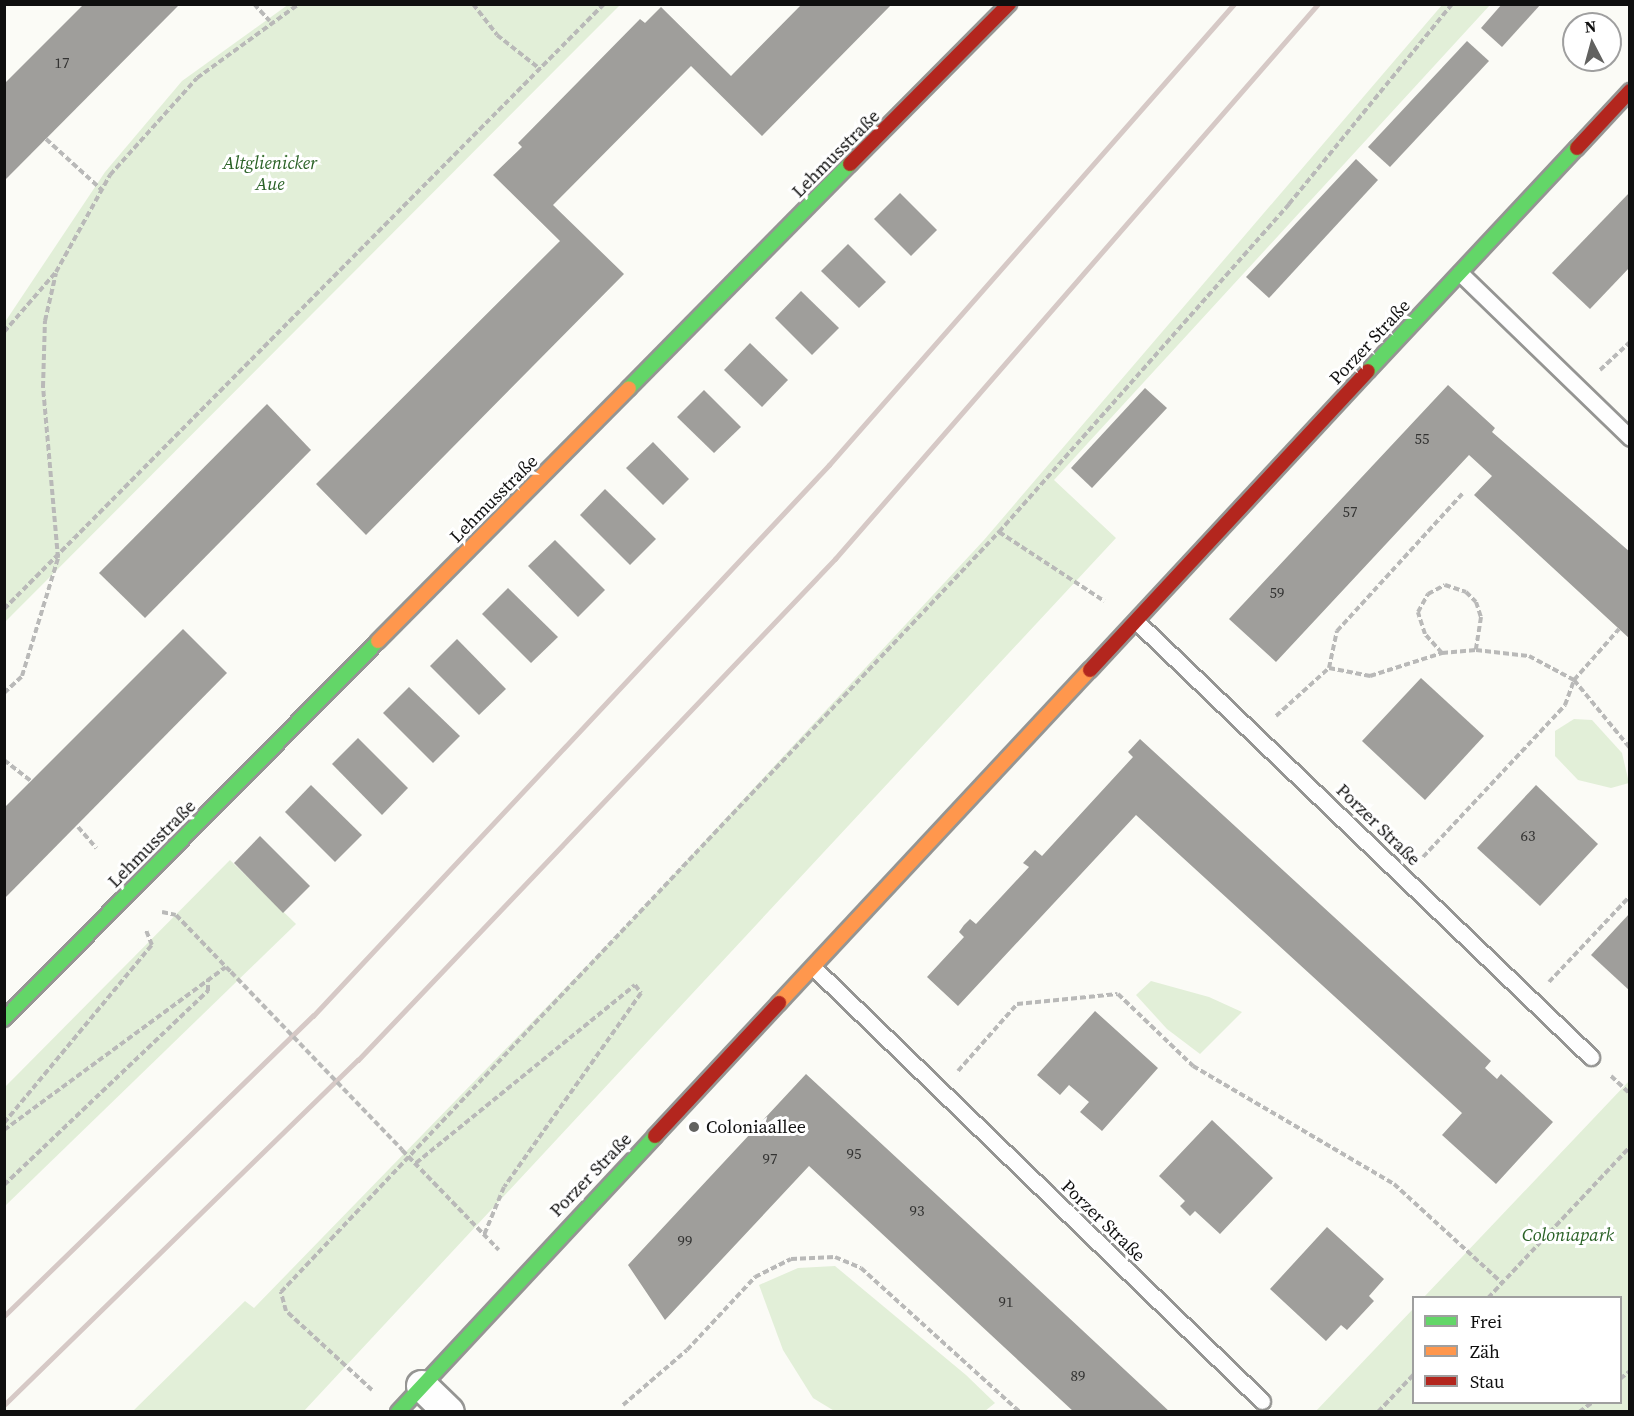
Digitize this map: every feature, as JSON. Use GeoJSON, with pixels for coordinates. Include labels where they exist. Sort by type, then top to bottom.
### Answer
{"type":"FeatureCollection","features":[{"type":"Feature","properties":{"kind":"street","name":"Lehmusstraße"},"geometry":{"type":"LineString","coordinates":[[4,1019],[1009,4]]}},
{"type":"Feature","properties":{"kind":"street","name":"Porzer Straße"},"geometry":{"type":"LineString","coordinates":[[398,1412],[1137,622],[1629,91]]}},
{"type":"Feature","properties":{"kind":"street"},"geometry":{"type":"LineString","coordinates":[[422,1386],[449,1412]]}},
{"type":"Feature","properties":{"kind":"lane"},"geometry":{"type":"LineString","coordinates":[[1460,273],[1629,438]]}},
{"type":"Feature","properties":{"kind":"lane","name":"Porzer Straße"},"geometry":{"type":"LineString","coordinates":[[1137,622],[1591,1057]]}},
{"type":"Feature","properties":{"kind":"lane","name":"Porzer Straße"},"geometry":{"type":"LineString","coordinates":[[814,968],[1262,1401]]}},
{"type":"Feature","properties":{"kind":"path"},"geometry":{"type":"LineString","coordinates":[[254,4],[271,21]]}},
{"type":"Feature","properties":{"kind":"path"},"geometry":{"type":"LineString","coordinates":[[4,332],[56,272],[102,190],[196,78],[271,21],[299,4]]}},
{"type":"Feature","properties":{"kind":"path"},"geometry":{"type":"LineString","coordinates":[[473,4],[497,35],[540,69]]}},
{"type":"Feature","properties":{"kind":"path"},"geometry":{"type":"LineString","coordinates":[[4,609],[58,558],[604,4]]}},
{"type":"Feature","properties":{"kind":"path"},"geometry":{"type":"LineString","coordinates":[[378,1396],[286,1311],[281,1292],[410,1159],[999,532],[1289,204],[1452,4]]}},
{"type":"Feature","properties":{"kind":"path"},"geometry":{"type":"LineString","coordinates":[[46,139],[102,190]]}},
{"type":"Feature","properties":{"kind":"path"},"geometry":{"type":"LineString","coordinates":[[4,693],[22,676],[58,558],[43,387],[45,321],[56,272]]}},
{"type":"Feature","properties":{"kind":"path"},"geometry":{"type":"LineString","coordinates":[[1579,389],[1629,342]]}},
{"type":"Feature","properties":{"kind":"path"},"geometry":{"type":"LineString","coordinates":[[1255,735],[1329,668],[1337,631],[1463,493]]}},
{"type":"Feature","properties":{"kind":"path"},"geometry":{"type":"LineString","coordinates":[[999,532],[1076,583]]}},
{"type":"Feature","properties":{"kind":"path"},"geometry":{"type":"LineString","coordinates":[[1442,653],[1425,634],[1418,612],[1428,594],[1445,585],[1466,592],[1476,602],[1481,617],[1476,650]]}},
{"type":"Feature","properties":{"kind":"path"},"geometry":{"type":"LineString","coordinates":[[1404,877],[1564,705],[1574,680],[1619,629]]}},
{"type":"Feature","properties":{"kind":"path"},"geometry":{"type":"LineString","coordinates":[[1329,668],[1370,676],[1442,653],[1476,650],[1528,656],[1574,680],[1629,748]]}},
{"type":"Feature","properties":{"kind":"path"},"geometry":{"type":"LineString","coordinates":[[4,760],[31,781]]}},
{"type":"Feature","properties":{"kind":"path"},"geometry":{"type":"LineString","coordinates":[[78,827],[96,848]]}},
{"type":"Feature","properties":{"kind":"path"},"geometry":{"type":"LineString","coordinates":[[1532,1000],[1629,896]]}},
{"type":"Feature","properties":{"kind":"path"},"geometry":{"type":"LineString","coordinates":[[160,912],[176,915],[484,1235],[504,1187],[641,993],[635,985],[416,1163]]}},
{"type":"Feature","properties":{"kind":"path"},"geometry":{"type":"LineString","coordinates":[[4,1123],[152,945],[146,930]]}},
{"type":"Feature","properties":{"kind":"path"},"geometry":{"type":"LineString","coordinates":[[4,1130],[226,967]]}},
{"type":"Feature","properties":{"kind":"path"},"geometry":{"type":"LineString","coordinates":[[4,1185],[208,991],[208,980]]}},
{"type":"Feature","properties":{"kind":"path"},"geometry":{"type":"LineString","coordinates":[[941,1090],[1017,1004],[1118,994],[1193,1066],[1394,1184],[1502,1283]]}},
{"type":"Feature","properties":{"kind":"path"},"geometry":{"type":"LineString","coordinates":[[1490,1296],[1629,1147]]}},
{"type":"Feature","properties":{"kind":"path"},"geometry":{"type":"LineString","coordinates":[[623,1406],[687,1350],[755,1277],[791,1259],[835,1257],[861,1268],[1020,1412]]}},
{"type":"Feature","properties":{"kind":"path"},"geometry":{"type":"LineString","coordinates":[[1377,1412],[1412,1375]]}},
{"type":"Feature","properties":{"kind":"green space","name":"Altglienicker Aue"},"geometry":{"type":"Polygon","coordinates":[[[289,4],[620,5],[5,622],[5,322],[105,172],[182,81],[289,4]]]}},
{"type":"Feature","properties":{"kind":"green space"},"geometry":{"type":"Polygon","coordinates":[[[1442,5],[1490,5],[1054,480],[1116,538],[304,1411],[133,1411],[245,1301],[254,1308],[635,916],[984,540],[1442,5]]]}},
{"type":"Feature","properties":{"kind":"green space"},"geometry":{"type":"Polygon","coordinates":[[[1574,719],[1592,720],[1622,753],[1629,783],[1611,788],[1578,780],[1555,756],[1555,731],[1574,719]]]}},
{"type":"Feature","properties":{"kind":"green space"},"geometry":{"type":"Polygon","coordinates":[[[230,860],[296,924],[5,1206],[5,1087],[230,860]]]}},
{"type":"Feature","properties":{"kind":"green space"},"geometry":{"type":"Polygon","coordinates":[[[1151,981],[1209,997],[1242,1012],[1200,1054],[1167,1029],[1136,995],[1151,981]]]}},
{"type":"Feature","properties":{"kind":"green space","name":"Coloniapark"},"geometry":{"type":"Polygon","coordinates":[[[1629,1081],[1629,1411],[1316,1411],[1412,1310],[1412,1404],[1622,1404],[1622,1296],[1425,1296],[1629,1081]]]}},
{"type":"Feature","properties":{"kind":"green space"},"geometry":{"type":"Polygon","coordinates":[[[835,1266],[966,1375],[995,1403],[985,1411],[836,1412],[813,1398],[783,1350],[759,1285],[798,1268],[835,1266]]]}},
{"type":"Feature","properties":{"kind":"building"},"geometry":{"type":"Polygon","coordinates":[[[84,4],[180,4],[4,181],[4,84],[84,4]]]}},
{"type":"Feature","properties":{"kind":"building"},"geometry":{"type":"Polygon","coordinates":[[[802,4],[892,4],[762,136],[691,66],[553,205],[624,274],[366,535],[316,484],[560,241],[493,175],[522,147],[518,143],[640,19],[645,23],[661,7],[731,76],[802,4]]]}},
{"type":"Feature","properties":{"kind":"building"},"geometry":{"type":"Polygon","coordinates":[[[1502,4],[1541,4],[1502,47],[1481,28],[1502,4]]]}},
{"type":"Feature","properties":{"kind":"building"},"geometry":{"type":"Polygon","coordinates":[[[1467,41],[1489,61],[1390,167],[1368,147],[1467,41]]]}},
{"type":"Feature","properties":{"kind":"building"},"geometry":{"type":"Polygon","coordinates":[[[1356,159],[1378,180],[1269,298],[1246,277],[1356,159]]]}},
{"type":"Feature","properties":{"kind":"building"},"geometry":{"type":"Polygon","coordinates":[[[1630,192],[1630,267],[1590,309],[1552,273],[1630,192]]]}},
{"type":"Feature","properties":{"kind":"building"},"geometry":{"type":"Polygon","coordinates":[[[900,193],[937,230],[911,256],[874,219],[900,193]]]}},
{"type":"Feature","properties":{"kind":"building"},"geometry":{"type":"Polygon","coordinates":[[[848,244],[886,282],[859,308],[821,271],[848,244]]]}},
{"type":"Feature","properties":{"kind":"building"},"geometry":{"type":"Polygon","coordinates":[[[801,291],[839,328],[812,355],[775,318],[801,291]]]}},
{"type":"Feature","properties":{"kind":"building"},"geometry":{"type":"Polygon","coordinates":[[[750,343],[788,380],[762,407],[724,370],[750,343]]]}},
{"type":"Feature","properties":{"kind":"building"},"geometry":{"type":"Polygon","coordinates":[[[1448,385],[1495,428],[1492,432],[1630,552],[1630,639],[1474,495],[1492,476],[1469,455],[1276,662],[1229,619],[1448,385]]]}},
{"type":"Feature","properties":{"kind":"building"},"geometry":{"type":"Polygon","coordinates":[[[1145,388],[1167,408],[1092,488],[1071,468],[1145,388]]]}},
{"type":"Feature","properties":{"kind":"building"},"geometry":{"type":"Polygon","coordinates":[[[704,390],[741,427],[714,453],[677,417],[704,390]]]}},
{"type":"Feature","properties":{"kind":"building"},"geometry":{"type":"Polygon","coordinates":[[[267,404],[311,450],[145,618],[99,573],[267,404]]]}},
{"type":"Feature","properties":{"kind":"building"},"geometry":{"type":"Polygon","coordinates":[[[653,442],[689,479],[663,505],[626,468],[653,442]]]}},
{"type":"Feature","properties":{"kind":"building"},"geometry":{"type":"Polygon","coordinates":[[[605,489],[656,539],[630,565],[580,515],[605,489]]]}},
{"type":"Feature","properties":{"kind":"building"},"geometry":{"type":"Polygon","coordinates":[[[555,540],[605,590],[578,617],[528,566],[555,540]]]}},
{"type":"Feature","properties":{"kind":"building"},"geometry":{"type":"Polygon","coordinates":[[[508,588],[558,637],[531,663],[482,614],[508,588]]]}},
{"type":"Feature","properties":{"kind":"building"},"geometry":{"type":"Polygon","coordinates":[[[183,629],[227,673],[4,899],[4,808],[183,629]]]}},
{"type":"Feature","properties":{"kind":"building"},"geometry":{"type":"Polygon","coordinates":[[[457,639],[506,689],[479,715],[430,666],[457,639]]]}},
{"type":"Feature","properties":{"kind":"building"},"geometry":{"type":"Polygon","coordinates":[[[1421,678],[1484,736],[1425,800],[1362,741],[1421,678]]]}},
{"type":"Feature","properties":{"kind":"building"},"geometry":{"type":"Polygon","coordinates":[[[409,687],[460,736],[433,763],[383,713],[409,687]]]}},
{"type":"Feature","properties":{"kind":"building"},"geometry":{"type":"Polygon","coordinates":[[[358,738],[408,788],[382,815],[332,764],[358,738]]]}},
{"type":"Feature","properties":{"kind":"building"},"geometry":{"type":"Polygon","coordinates":[[[1140,739],[1491,1061],[1485,1068],[1497,1079],[1501,1074],[1553,1122],[1496,1184],[1442,1135],[1462,1113],[1136,815],[958,1006],[927,977],[964,937],[959,932],[964,925],[970,919],[976,924],[1029,867],[1023,863],[1035,850],[1042,856],[1133,757],[1128,752],[1140,739]]]}},
{"type":"Feature","properties":{"kind":"building"},"geometry":{"type":"Polygon","coordinates":[[[311,785],[362,835],[335,862],[285,812],[311,785]]]}},
{"type":"Feature","properties":{"kind":"building"},"geometry":{"type":"Polygon","coordinates":[[[1536,785],[1598,844],[1540,906],[1477,848],[1536,785]]]}},
{"type":"Feature","properties":{"kind":"building"},"geometry":{"type":"Polygon","coordinates":[[[260,836],[310,886],[283,913],[234,863],[260,836]]]}},
{"type":"Feature","properties":{"kind":"building"},"geometry":{"type":"Polygon","coordinates":[[[1630,913],[1630,991],[1591,955],[1630,913]]]}},
{"type":"Feature","properties":{"kind":"building"},"geometry":{"type":"Polygon","coordinates":[[[1095,1011],[1158,1068],[1102,1131],[1080,1112],[1089,1102],[1069,1085],[1060,1095],[1037,1075],[1095,1011]]]}},
{"type":"Feature","properties":{"kind":"building"},"geometry":{"type":"Polygon","coordinates":[[[806,1074],[1170,1412],[1074,1412],[809,1166],[665,1320],[628,1265],[806,1074]]]}},
{"type":"Feature","properties":{"kind":"building"},"geometry":{"type":"Polygon","coordinates":[[[1212,1120],[1273,1178],[1220,1234],[1195,1211],[1190,1216],[1180,1206],[1185,1201],[1159,1176],[1212,1120]]]}},
{"type":"Feature","properties":{"kind":"building"},"geometry":{"type":"Polygon","coordinates":[[[1327,1227],[1384,1279],[1369,1296],[1374,1301],[1347,1330],[1341,1325],[1326,1341],[1270,1289],[1327,1227]]]}},
{"type":"Feature","properties":{"kind":"railway"},"geometry":{"type":"LineString","coordinates":[[4,1316],[313,1016],[829,465],[1234,4]]}},
{"type":"Feature","properties":{"kind":"railway"},"geometry":{"type":"LineString","coordinates":[[4,1405],[358,1060],[835,559],[1318,4]]}},
{"type":"Feature","properties":{"kind":"traffic: fast"},"geometry":{"type":"LineString","coordinates":[[1368,371],[1577,148]]}},
{"type":"Feature","properties":{"kind":"traffic: fast"},"geometry":{"type":"LineString","coordinates":[[629,388],[850,164]]}},
{"type":"Feature","properties":{"kind":"traffic: fast"},"geometry":{"type":"LineString","coordinates":[[4,1019],[378,641]]}},
{"type":"Feature","properties":{"kind":"traffic: fast"},"geometry":{"type":"LineString","coordinates":[[398,1412],[655,1136]]}},
{"type":"Feature","properties":{"kind":"traffic: slow"},"geometry":{"type":"LineString","coordinates":[[378,641],[629,388]]}},
{"type":"Feature","properties":{"kind":"traffic: slow"},"geometry":{"type":"LineString","coordinates":[[779,1003],[1090,670]]}},
{"type":"Feature","properties":{"kind":"traffic: jam"},"geometry":{"type":"LineString","coordinates":[[850,164],[1009,4]]}},
{"type":"Feature","properties":{"kind":"traffic: jam"},"geometry":{"type":"LineString","coordinates":[[1577,148],[1630,91]]}},
{"type":"Feature","properties":{"kind":"traffic: jam"},"geometry":{"type":"LineString","coordinates":[[1090,670],[1368,371]]}},
{"type":"Feature","properties":{"kind":"traffic: jam"},"geometry":{"type":"LineString","coordinates":[[655,1136],[779,1003]]}},
{"type":"Feature","properties":{"kind":"place","name":"Coloniaallee"},"geometry":{"type":"Point","coordinates":[694,1127]}}]}
